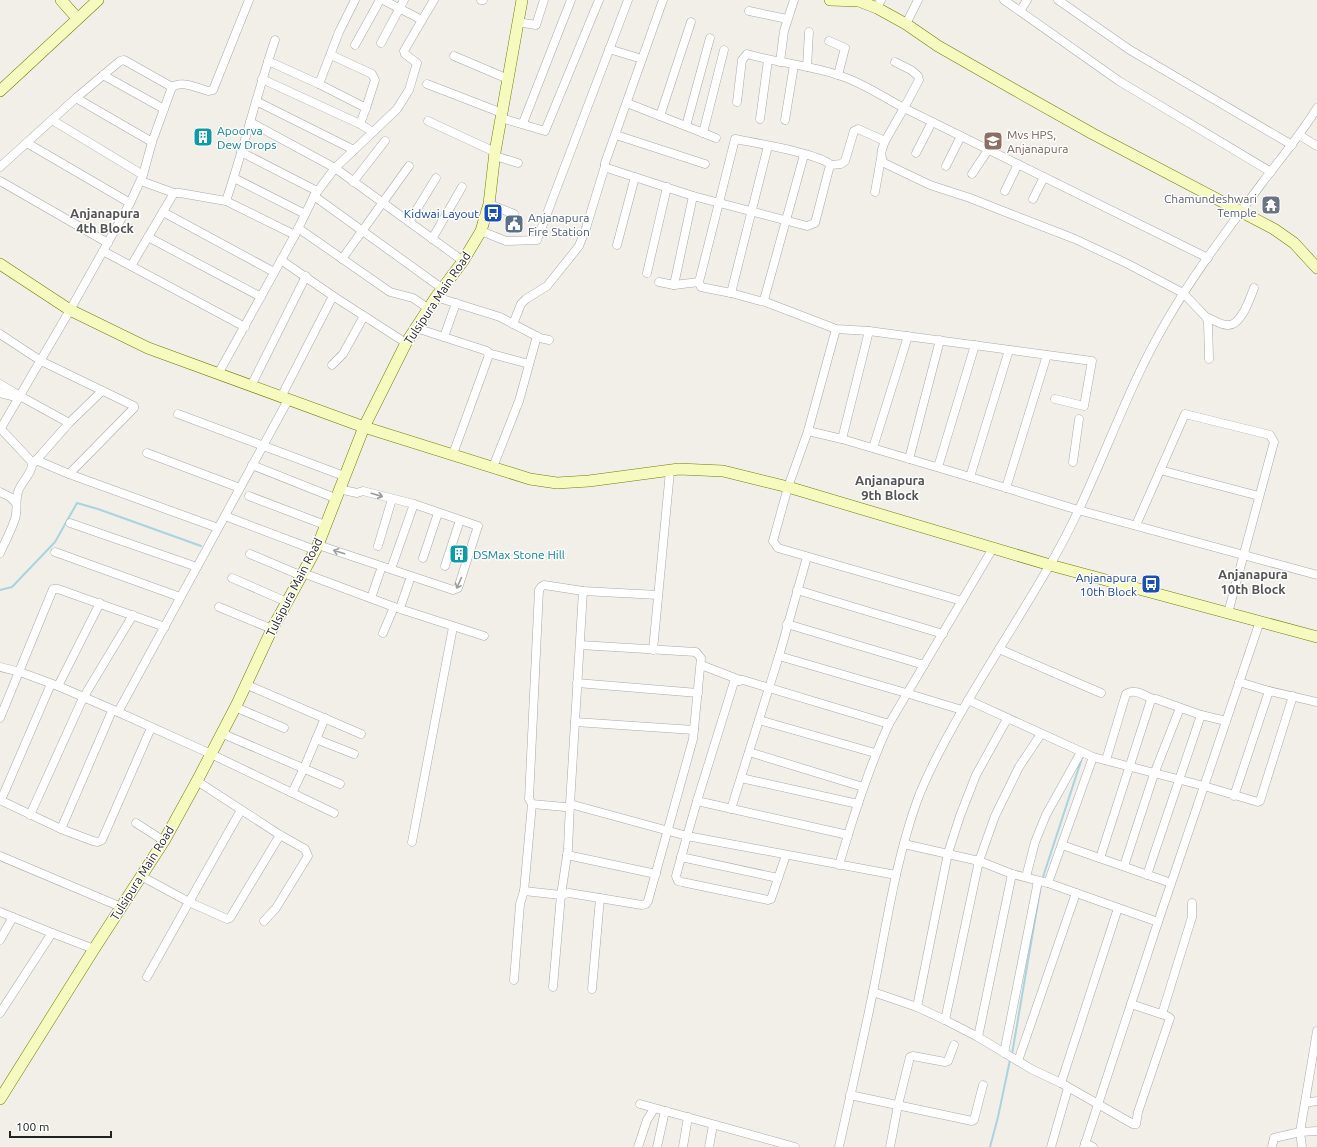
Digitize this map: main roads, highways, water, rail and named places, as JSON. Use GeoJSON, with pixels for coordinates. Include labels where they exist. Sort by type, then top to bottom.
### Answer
{"type":"FeatureCollection","features":[{"type":"Feature","properties":{"kind":"waterway"},"geometry":{"type":"LineString","coordinates":[[0,590],[12,587],[55,542],[77,503],[98,509],[201,546]]}},
{"type":"Feature","properties":{"kind":"waterway"},"geometry":{"type":"LineString","coordinates":[[1042,880],[1082,758]]}},
{"type":"Feature","properties":{"kind":"waterway"},"geometry":{"type":"LineString","coordinates":[[1012,1054],[1041,885]]}},
{"type":"Feature","properties":{"kind":"waterway"},"geometry":{"type":"LineString","coordinates":[[990,1147],[1010,1060]]}},
{"type":"Feature","properties":{"kind":"place","name":"Apoorva Dew Drops"},"geometry":{"type":"Point","coordinates":[203,137]}},
{"type":"Feature","properties":{"kind":"place","name":"Mvs HPS, Anjanapura"},"geometry":{"type":"Point","coordinates":[993,141]}},
{"type":"Feature","properties":{"kind":"place","name":"Chamundeshwari Temple"},"geometry":{"type":"Point","coordinates":[1271,205]}},
{"type":"Feature","properties":{"kind":"place","name":"Kidwai Layout"},"geometry":{"type":"Point","coordinates":[493,213]}},
{"type":"Feature","properties":{"kind":"place","name":"Anjanapura Fire Station"},"geometry":{"type":"Point","coordinates":[514,224]}},
{"type":"Feature","properties":{"kind":"place","name":"DSMax Stone Hill"},"geometry":{"type":"Point","coordinates":[459,554]}},
{"type":"Feature","properties":{"kind":"place","name":"Anjanapura 10th Block"},"geometry":{"type":"Point","coordinates":[1151,584]}},
{"type":"Feature","properties":{"kind":"district","name":"Anjanapura 4th Block"},"geometry":{"type":"Point","coordinates":[105,220]}},
{"type":"Feature","properties":{"kind":"district","name":"Anjanapura 9th Block"},"geometry":{"type":"Point","coordinates":[890,488]}},
{"type":"Feature","properties":{"kind":"district","name":"Anjanapura 10th Block"},"geometry":{"type":"Point","coordinates":[1253,582]}}]}
